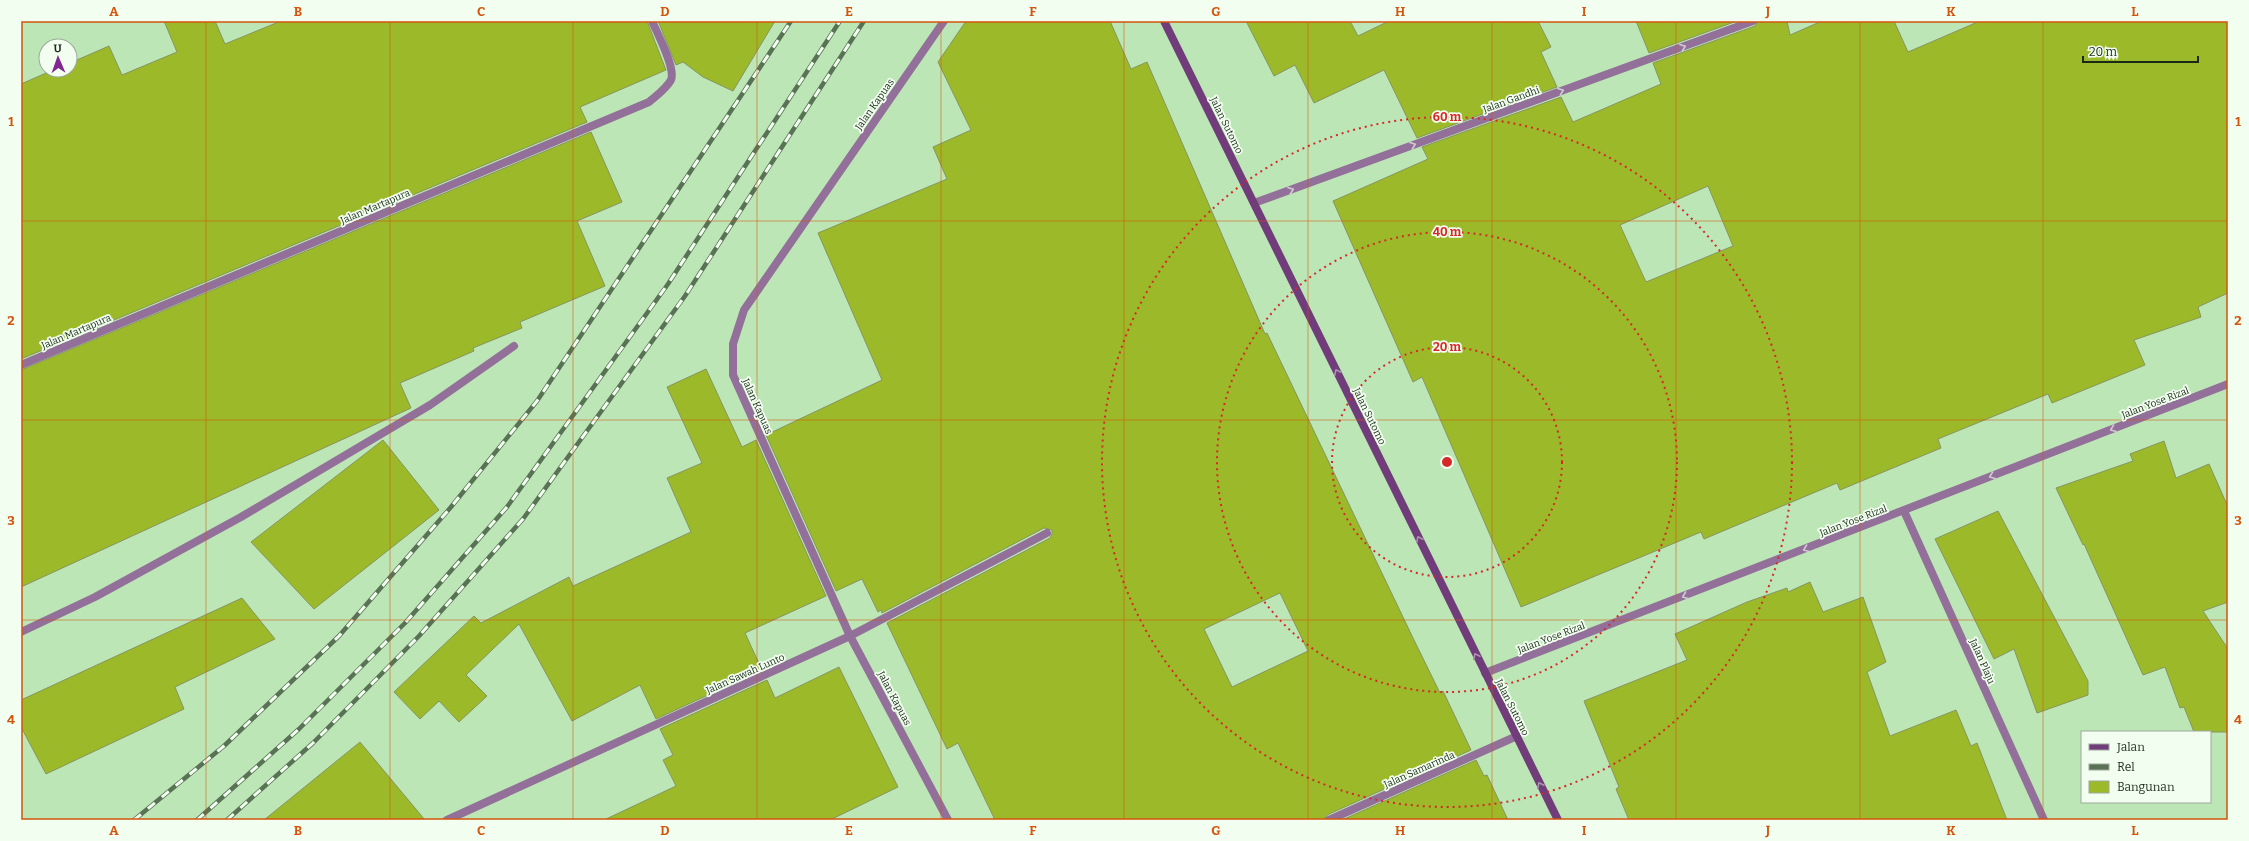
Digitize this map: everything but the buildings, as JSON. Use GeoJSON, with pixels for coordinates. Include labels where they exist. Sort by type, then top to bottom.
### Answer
{"type":"FeatureCollection","features":[{"type":"Feature","properties":{"kind":"main road","name":"Jalan Sutomo"},"geometry":{"type":"LineString","coordinates":[[1164,21],[1558,820]]}},
{"type":"Feature","properties":{"kind":"street","name":"Jalan Martapura"},"geometry":{"type":"LineString","coordinates":[[21,365],[649,102],[665,89],[672,78],[671,67],[652,21]]}},
{"type":"Feature","properties":{"kind":"street","name":"Jalan Kapuas"},"geometry":{"type":"LineString","coordinates":[[944,21],[744,310],[734,344],[733,375],[850,636],[948,820]]}},
{"type":"Feature","properties":{"kind":"street","name":"Jalan Gandhi"},"geometry":{"type":"LineString","coordinates":[[1254,204],[1753,21]]}},
{"type":"Feature","properties":{"kind":"street"},"geometry":{"type":"LineString","coordinates":[[21,632],[96,597],[242,517],[430,405],[514,346]]}},
{"type":"Feature","properties":{"kind":"street","name":"Jalan Yose Rizal"},"geometry":{"type":"LineString","coordinates":[[1485,673],[2228,384]]}},
{"type":"Feature","properties":{"kind":"street","name":"Jalan Plaju"},"geometry":{"type":"LineString","coordinates":[[1904,511],[2044,820]]}},
{"type":"Feature","properties":{"kind":"street","name":"Jalan Sawah Lunto"},"geometry":{"type":"LineString","coordinates":[[447,820],[850,636],[1046,533]]}},
{"type":"Feature","properties":{"kind":"street","name":"Jalan Samarinda"},"geometry":{"type":"LineString","coordinates":[[1329,820],[1517,736]]}},
{"type":"Feature","properties":{"kind":"railway"},"geometry":{"type":"LineString","coordinates":[[134,820],[224,746],[339,636],[451,507],[537,401],[791,21]]}},
{"type":"Feature","properties":{"kind":"railway"},"geometry":{"type":"LineString","coordinates":[[197,820],[299,729],[405,623],[507,507],[668,284],[840,21]]}},
{"type":"Feature","properties":{"kind":"railway"},"geometry":{"type":"LineString","coordinates":[[227,820],[313,743],[419,636],[523,519],[685,296],[864,21]]}}]}
